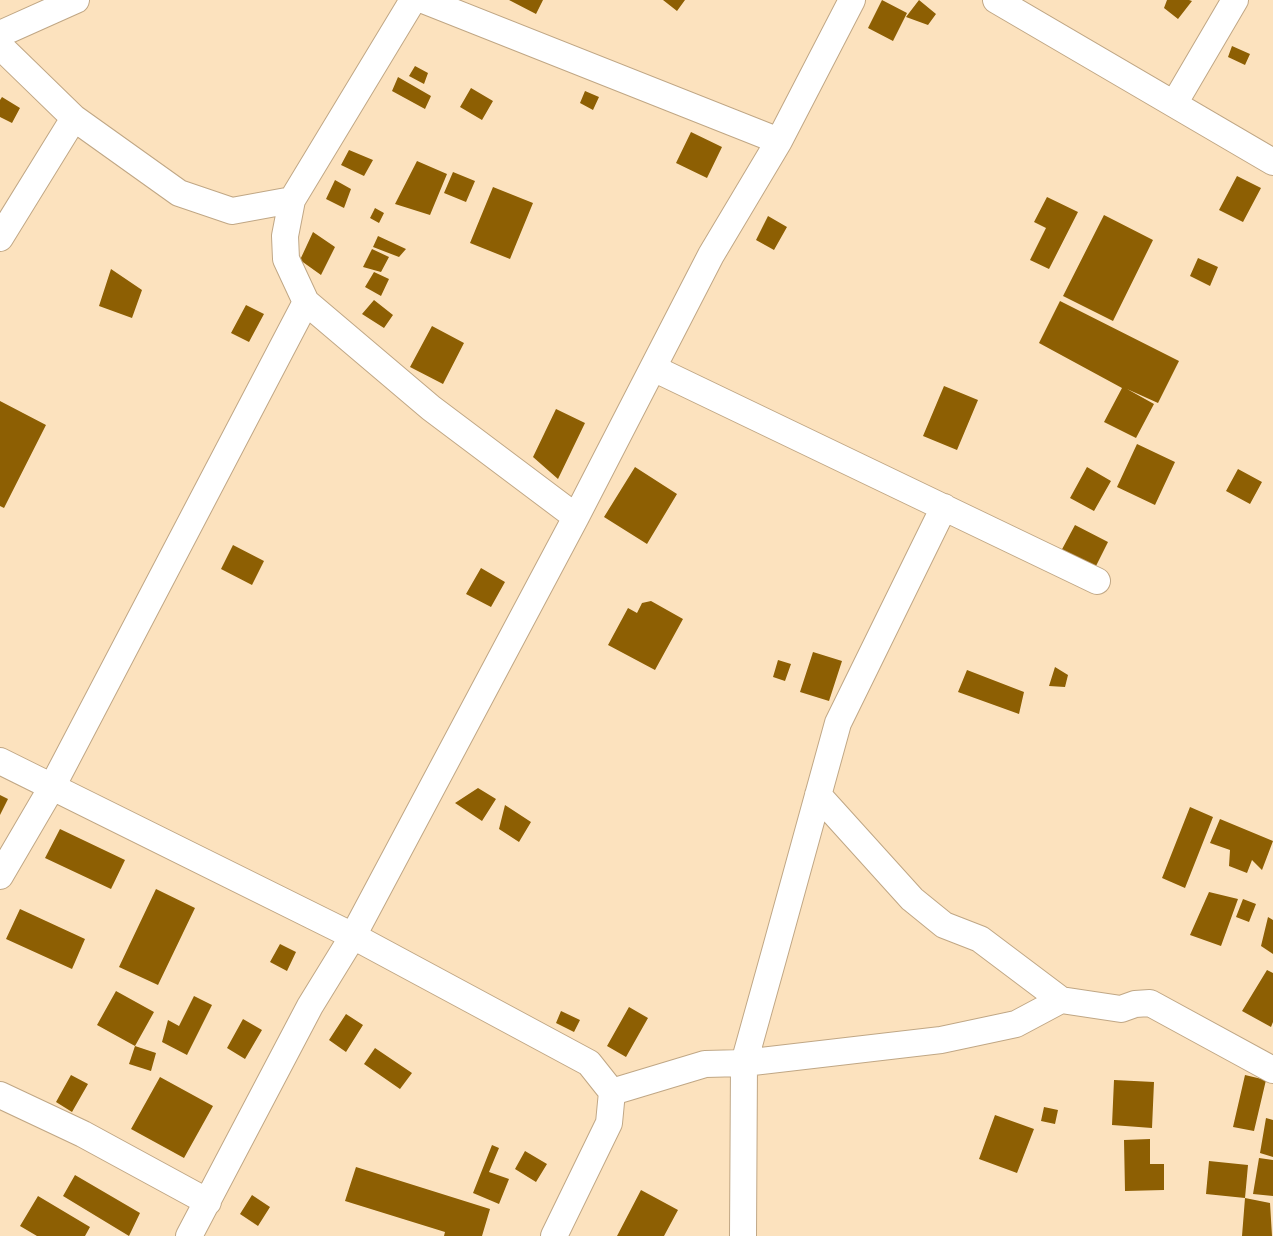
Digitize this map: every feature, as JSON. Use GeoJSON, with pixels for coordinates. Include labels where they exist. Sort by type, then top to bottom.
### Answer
{"type":"FeatureCollection","features":[{"type":"Feature","properties":{"kind":"street"},"geometry":{"type":"LineString","coordinates":[[0,34],[76,0]]}},
{"type":"Feature","properties":{"kind":"street"},"geometry":{"type":"LineString","coordinates":[[413,0],[292,200],[285,236],[286,259],[306,302],[431,408],[576,517]]}},
{"type":"Feature","properties":{"kind":"street"},"geometry":{"type":"LineString","coordinates":[[423,0],[779,141]]}},
{"type":"Feature","properties":{"kind":"street"},"geometry":{"type":"LineString","coordinates":[[189,1236],[310,1006],[353,936],[576,517],[711,256],[779,141],[852,0]]}},
{"type":"Feature","properties":{"kind":"street"},"geometry":{"type":"LineString","coordinates":[[996,0],[1273,162]]}},
{"type":"Feature","properties":{"kind":"street"},"geometry":{"type":"LineString","coordinates":[[1174,104],[1235,0]]}},
{"type":"Feature","properties":{"kind":"street"},"geometry":{"type":"LineString","coordinates":[[0,46],[74,118],[179,192],[232,211],[292,200]]}},
{"type":"Feature","properties":{"kind":"street"},"geometry":{"type":"LineString","coordinates":[[0,238],[74,118]]}},
{"type":"Feature","properties":{"kind":"street"},"geometry":{"type":"LineString","coordinates":[[0,876],[52,787],[306,302]]}},
{"type":"Feature","properties":{"kind":"street"},"geometry":{"type":"LineString","coordinates":[[653,368],[1097,581]]}},
{"type":"Feature","properties":{"kind":"street"},"geometry":{"type":"LineString","coordinates":[[743,1236],[744,1063],[838,723],[944,507]]}},
{"type":"Feature","properties":{"kind":"street"},"geometry":{"type":"LineString","coordinates":[[0,762],[353,936],[589,1063],[612,1092],[609,1123],[554,1236]]}},
{"type":"Feature","properties":{"kind":"street"},"geometry":{"type":"LineString","coordinates":[[818,795],[912,899],[944,925],[980,940],[1061,1000],[1120,1009],[1135,1004],[1150,1003],[1273,1070]]}},
{"type":"Feature","properties":{"kind":"street"},"geometry":{"type":"LineString","coordinates":[[612,1092],[705,1064],[744,1063],[942,1040],[1016,1024],[1061,1000]]}},
{"type":"Feature","properties":{"kind":"street"},"geometry":{"type":"LineString","coordinates":[[0,1095],[83,1134],[208,1202]]}},
{"type":"Feature","properties":{"kind":"building"},"geometry":{"type":"Polygon","coordinates":[[[509,0],[543,0],[536,14],[509,0]]]}},
{"type":"Feature","properties":{"kind":"building"},"geometry":{"type":"Polygon","coordinates":[[[663,0],[685,0],[677,11],[663,0]]]}},
{"type":"Feature","properties":{"kind":"building"},"geometry":{"type":"Polygon","coordinates":[[[882,0],[907,13],[893,41],[868,28],[882,0]]]}},
{"type":"Feature","properties":{"kind":"building"},"geometry":{"type":"Polygon","coordinates":[[[919,0],[936,14],[928,25],[906,17],[919,0]]]}},
{"type":"Feature","properties":{"kind":"building"},"geometry":{"type":"Polygon","coordinates":[[[1167,0],[1192,1],[1178,19],[1164,8],[1167,0]]]}},
{"type":"Feature","properties":{"kind":"building"},"geometry":{"type":"Polygon","coordinates":[[[1232,46],[1250,54],[1245,65],[1228,57],[1232,46]]]}},
{"type":"Feature","properties":{"kind":"building"},"geometry":{"type":"Polygon","coordinates":[[[415,66],[428,73],[424,84],[409,76],[415,66]]]}},
{"type":"Feature","properties":{"kind":"building"},"geometry":{"type":"Polygon","coordinates":[[[398,77],[431,96],[425,109],[392,91],[398,77]]]}},
{"type":"Feature","properties":{"kind":"building"},"geometry":{"type":"Polygon","coordinates":[[[471,88],[493,101],[482,120],[460,107],[471,88]]]}},
{"type":"Feature","properties":{"kind":"building"},"geometry":{"type":"Polygon","coordinates":[[[585,91],[599,97],[593,110],[580,103],[585,91]]]}},
{"type":"Feature","properties":{"kind":"building"},"geometry":{"type":"Polygon","coordinates":[[[2,97],[20,108],[12,123],[0,117],[0,100],[2,97]]]}},
{"type":"Feature","properties":{"kind":"building"},"geometry":{"type":"Polygon","coordinates":[[[691,132],[722,147],[707,178],[676,163],[691,132]]]}},
{"type":"Feature","properties":{"kind":"building"},"geometry":{"type":"Polygon","coordinates":[[[349,150],[373,160],[364,176],[341,165],[349,150]]]}},
{"type":"Feature","properties":{"kind":"building"},"geometry":{"type":"Polygon","coordinates":[[[417,161],[447,174],[430,215],[395,204],[417,161]]]}},
{"type":"Feature","properties":{"kind":"building"},"geometry":{"type":"Polygon","coordinates":[[[453,172],[475,181],[466,202],[444,193],[453,172]]]}},
{"type":"Feature","properties":{"kind":"building"},"geometry":{"type":"Polygon","coordinates":[[[1237,176],[1261,188],[1243,222],[1219,210],[1237,176]]]}},
{"type":"Feature","properties":{"kind":"building"},"geometry":{"type":"Polygon","coordinates":[[[335,180],[351,189],[344,208],[326,199],[335,180]]]}},
{"type":"Feature","properties":{"kind":"building"},"geometry":{"type":"Polygon","coordinates":[[[493,187],[533,203],[510,259],[470,243],[493,187]]]}},
{"type":"Feature","properties":{"kind":"building"},"geometry":{"type":"Polygon","coordinates":[[[1047,197],[1078,212],[1049,269],[1030,260],[1046,228],[1034,222],[1047,197]]]}},
{"type":"Feature","properties":{"kind":"building"},"geometry":{"type":"Polygon","coordinates":[[[375,208],[384,213],[379,223],[370,218],[375,208]]]}},
{"type":"Feature","properties":{"kind":"building"},"geometry":{"type":"Polygon","coordinates":[[[1104,215],[1153,240],[1113,321],[1063,296],[1104,215]]]}},
{"type":"Feature","properties":{"kind":"building"},"geometry":{"type":"Polygon","coordinates":[[[768,216],[787,227],[774,250],[756,240],[768,216]]]}},
{"type":"Feature","properties":{"kind":"building"},"geometry":{"type":"Polygon","coordinates":[[[313,232],[335,247],[321,275],[300,260],[313,232]]]}},
{"type":"Feature","properties":{"kind":"building"},"geometry":{"type":"Polygon","coordinates":[[[378,236],[406,249],[399,257],[373,247],[378,236]]]}},
{"type":"Feature","properties":{"kind":"building"},"geometry":{"type":"Polygon","coordinates":[[[372,249],[389,257],[381,272],[363,267],[372,249]]]}},
{"type":"Feature","properties":{"kind":"building"},"geometry":{"type":"Polygon","coordinates":[[[1198,258],[1218,267],[1210,286],[1190,276],[1198,258]]]}},
{"type":"Feature","properties":{"kind":"building"},"geometry":{"type":"Polygon","coordinates":[[[111,269],[142,290],[132,318],[99,306],[111,269]]]}},
{"type":"Feature","properties":{"kind":"building"},"geometry":{"type":"Polygon","coordinates":[[[374,272],[389,279],[381,296],[365,287],[374,272]]]}},
{"type":"Feature","properties":{"kind":"building"},"geometry":{"type":"Polygon","coordinates":[[[374,300],[393,315],[384,328],[362,314],[374,300]]]}},
{"type":"Feature","properties":{"kind":"building"},"geometry":{"type":"Polygon","coordinates":[[[1060,301],[1179,361],[1158,403],[1127,389],[1154,404],[1136,438],[1104,422],[1122,388],[1039,343],[1060,301]]]}},
{"type":"Feature","properties":{"kind":"building"},"geometry":{"type":"Polygon","coordinates":[[[246,305],[264,314],[249,342],[231,333],[246,305]]]}},
{"type":"Feature","properties":{"kind":"building"},"geometry":{"type":"Polygon","coordinates":[[[432,326],[464,343],[443,384],[410,367],[432,326]]]}},
{"type":"Feature","properties":{"kind":"building"},"geometry":{"type":"Polygon","coordinates":[[[944,386],[978,400],[957,450],[923,436],[944,386]]]}},
{"type":"Feature","properties":{"kind":"building"},"geometry":{"type":"Polygon","coordinates":[[[0,401],[46,425],[4,508],[0,506],[0,401]]]}},
{"type":"Feature","properties":{"kind":"building"},"geometry":{"type":"Polygon","coordinates":[[[556,409],[585,423],[558,479],[533,457],[556,409]]]}},
{"type":"Feature","properties":{"kind":"building"},"geometry":{"type":"Polygon","coordinates":[[[1137,444],[1175,462],[1155,505],[1117,487],[1137,444]]]}},
{"type":"Feature","properties":{"kind":"building"},"geometry":{"type":"Polygon","coordinates":[[[635,467],[677,494],[647,544],[604,517],[635,467]]]}},
{"type":"Feature","properties":{"kind":"building"},"geometry":{"type":"Polygon","coordinates":[[[1087,467],[1111,481],[1094,511],[1070,498],[1087,467]]]}},
{"type":"Feature","properties":{"kind":"building"},"geometry":{"type":"Polygon","coordinates":[[[1238,469],[1262,482],[1250,504],[1226,491],[1238,469]]]}},
{"type":"Feature","properties":{"kind":"building"},"geometry":{"type":"Polygon","coordinates":[[[1075,525],[1108,542],[1094,570],[1060,553],[1075,525]]]}},
{"type":"Feature","properties":{"kind":"building"},"geometry":{"type":"Polygon","coordinates":[[[233,545],[264,561],[252,585],[221,569],[233,545]]]}},
{"type":"Feature","properties":{"kind":"building"},"geometry":{"type":"Polygon","coordinates":[[[481,568],[505,582],[491,607],[466,594],[481,568]]]}},
{"type":"Feature","properties":{"kind":"building"},"geometry":{"type":"Polygon","coordinates":[[[651,601],[683,619],[655,670],[608,645],[628,608],[637,613],[642,603],[651,601]]]}},
{"type":"Feature","properties":{"kind":"building"},"geometry":{"type":"Polygon","coordinates":[[[813,652],[842,661],[829,701],[800,692],[813,652]]]}},
{"type":"Feature","properties":{"kind":"building"},"geometry":{"type":"Polygon","coordinates":[[[778,660],[791,664],[785,681],[773,677],[778,660]]]}},
{"type":"Feature","properties":{"kind":"building"},"geometry":{"type":"Polygon","coordinates":[[[1055,667],[1068,675],[1065,687],[1049,686],[1055,667]]]}},
{"type":"Feature","properties":{"kind":"building"},"geometry":{"type":"Polygon","coordinates":[[[967,670],[1024,692],[1019,714],[958,692],[967,670]]]}},
{"type":"Feature","properties":{"kind":"building"},"geometry":{"type":"Polygon","coordinates":[[[478,788],[496,799],[482,821],[455,803],[478,788]]]}},
{"type":"Feature","properties":{"kind":"building"},"geometry":{"type":"Polygon","coordinates":[[[0,795],[8,799],[0,815],[0,795]]]}},
{"type":"Feature","properties":{"kind":"building"},"geometry":{"type":"Polygon","coordinates":[[[505,805],[531,822],[519,842],[499,829],[505,805]]]}},
{"type":"Feature","properties":{"kind":"building"},"geometry":{"type":"Polygon","coordinates":[[[1190,807],[1213,817],[1185,888],[1162,878],[1190,807]]]}},
{"type":"Feature","properties":{"kind":"building"},"geometry":{"type":"Polygon","coordinates":[[[1220,819],[1273,841],[1262,870],[1252,860],[1247,873],[1229,866],[1230,850],[1210,843],[1220,819]]]}},
{"type":"Feature","properties":{"kind":"building"},"geometry":{"type":"Polygon","coordinates":[[[60,829],[125,860],[111,889],[45,858],[60,829]]]}},
{"type":"Feature","properties":{"kind":"building"},"geometry":{"type":"Polygon","coordinates":[[[156,889],[195,908],[158,985],[119,967],[156,889]]]}},
{"type":"Feature","properties":{"kind":"building"},"geometry":{"type":"Polygon","coordinates":[[[1209,892],[1238,899],[1221,946],[1190,935],[1209,892]]]}},
{"type":"Feature","properties":{"kind":"building"},"geometry":{"type":"Polygon","coordinates":[[[1243,899],[1256,904],[1249,922],[1236,917],[1243,899]]]}},
{"type":"Feature","properties":{"kind":"building"},"geometry":{"type":"Polygon","coordinates":[[[20,909],[85,939],[72,969],[6,939],[20,909]]]}},
{"type":"Feature","properties":{"kind":"building"},"geometry":{"type":"Polygon","coordinates":[[[1268,917],[1273,920],[1273,954],[1261,946],[1268,917]]]}},
{"type":"Feature","properties":{"kind":"building"},"geometry":{"type":"Polygon","coordinates":[[[280,944],[296,952],[287,971],[270,962],[280,944]]]}},
{"type":"Feature","properties":{"kind":"building"},"geometry":{"type":"Polygon","coordinates":[[[1267,970],[1273,973],[1273,1022],[1271,1027],[1242,1011],[1267,970]]]}},
{"type":"Feature","properties":{"kind":"building"},"geometry":{"type":"Polygon","coordinates":[[[116,991],[154,1012],[135,1046],[97,1025],[116,991]]]}},
{"type":"Feature","properties":{"kind":"building"},"geometry":{"type":"Polygon","coordinates":[[[194,996],[212,1005],[187,1055],[162,1042],[168,1020],[179,1026],[194,996]]]}},
{"type":"Feature","properties":{"kind":"building"},"geometry":{"type":"Polygon","coordinates":[[[629,1007],[648,1018],[626,1057],[607,1046],[629,1007]]]}},
{"type":"Feature","properties":{"kind":"building"},"geometry":{"type":"Polygon","coordinates":[[[561,1011],[580,1020],[574,1032],[556,1023],[561,1011]]]}},
{"type":"Feature","properties":{"kind":"building"},"geometry":{"type":"Polygon","coordinates":[[[346,1014],[363,1025],[346,1052],[329,1040],[346,1014]]]}},
{"type":"Feature","properties":{"kind":"building"},"geometry":{"type":"Polygon","coordinates":[[[243,1019],[262,1030],[245,1059],[227,1048],[243,1019]]]}},
{"type":"Feature","properties":{"kind":"building"},"geometry":{"type":"Polygon","coordinates":[[[135,1046],[156,1053],[151,1071],[129,1064],[135,1046]]]}},
{"type":"Feature","properties":{"kind":"building"},"geometry":{"type":"Polygon","coordinates":[[[375,1048],[412,1073],[400,1089],[364,1064],[375,1048]]]}},
{"type":"Feature","properties":{"kind":"building"},"geometry":{"type":"Polygon","coordinates":[[[71,1075],[88,1084],[72,1112],[56,1102],[71,1075]]]}},
{"type":"Feature","properties":{"kind":"building"},"geometry":{"type":"Polygon","coordinates":[[[1245,1075],[1266,1080],[1254,1131],[1233,1127],[1245,1075]]]}},
{"type":"Feature","properties":{"kind":"building"},"geometry":{"type":"Polygon","coordinates":[[[160,1077],[213,1106],[184,1158],[131,1129],[160,1077]]]}},
{"type":"Feature","properties":{"kind":"building"},"geometry":{"type":"Polygon","coordinates":[[[1114,1080],[1154,1082],[1152,1128],[1112,1125],[1114,1080]]]}},
{"type":"Feature","properties":{"kind":"building"},"geometry":{"type":"Polygon","coordinates":[[[1044,1107],[1058,1110],[1055,1124],[1041,1121],[1044,1107]]]}},
{"type":"Feature","properties":{"kind":"building"},"geometry":{"type":"Polygon","coordinates":[[[995,1115],[1034,1129],[1017,1173],[979,1159],[995,1115]]]}},
{"type":"Feature","properties":{"kind":"building"},"geometry":{"type":"Polygon","coordinates":[[[1266,1118],[1273,1120],[1273,1157],[1260,1153],[1266,1118]]]}},
{"type":"Feature","properties":{"kind":"building"},"geometry":{"type":"Polygon","coordinates":[[[1150,1139],[1150,1164],[1164,1164],[1164,1190],[1125,1191],[1124,1140],[1150,1139]]]}},
{"type":"Feature","properties":{"kind":"building"},"geometry":{"type":"Polygon","coordinates":[[[492,1145],[499,1148],[489,1172],[509,1179],[499,1204],[473,1193],[492,1145]]]}},
{"type":"Feature","properties":{"kind":"building"},"geometry":{"type":"Polygon","coordinates":[[[525,1151],[547,1164],[536,1182],[515,1169],[525,1151]]]}},
{"type":"Feature","properties":{"kind":"building"},"geometry":{"type":"Polygon","coordinates":[[[1259,1158],[1273,1160],[1273,1196],[1253,1194],[1259,1158]]]}},
{"type":"Feature","properties":{"kind":"building"},"geometry":{"type":"Polygon","coordinates":[[[1209,1161],[1248,1165],[1245,1198],[1206,1194],[1209,1161]]]}},
{"type":"Feature","properties":{"kind":"building"},"geometry":{"type":"Polygon","coordinates":[[[356,1167],[490,1209],[482,1236],[444,1236],[445,1232],[345,1201],[356,1167]]]}},
{"type":"Feature","properties":{"kind":"building"},"geometry":{"type":"Polygon","coordinates":[[[75,1175],[140,1213],[129,1236],[63,1196],[75,1175]]]}},
{"type":"Feature","properties":{"kind":"building"},"geometry":{"type":"Polygon","coordinates":[[[641,1190],[678,1210],[664,1236],[617,1236],[641,1190]]]}},
{"type":"Feature","properties":{"kind":"building"},"geometry":{"type":"Polygon","coordinates":[[[252,1195],[270,1207],[258,1226],[240,1214],[252,1195]]]}},
{"type":"Feature","properties":{"kind":"building"},"geometry":{"type":"Polygon","coordinates":[[[38,1196],[90,1227],[85,1236],[37,1236],[20,1226],[38,1196]]]}},
{"type":"Feature","properties":{"kind":"building"},"geometry":{"type":"Polygon","coordinates":[[[1245,1198],[1270,1203],[1272,1236],[1242,1236],[1245,1198]]]}}]}
